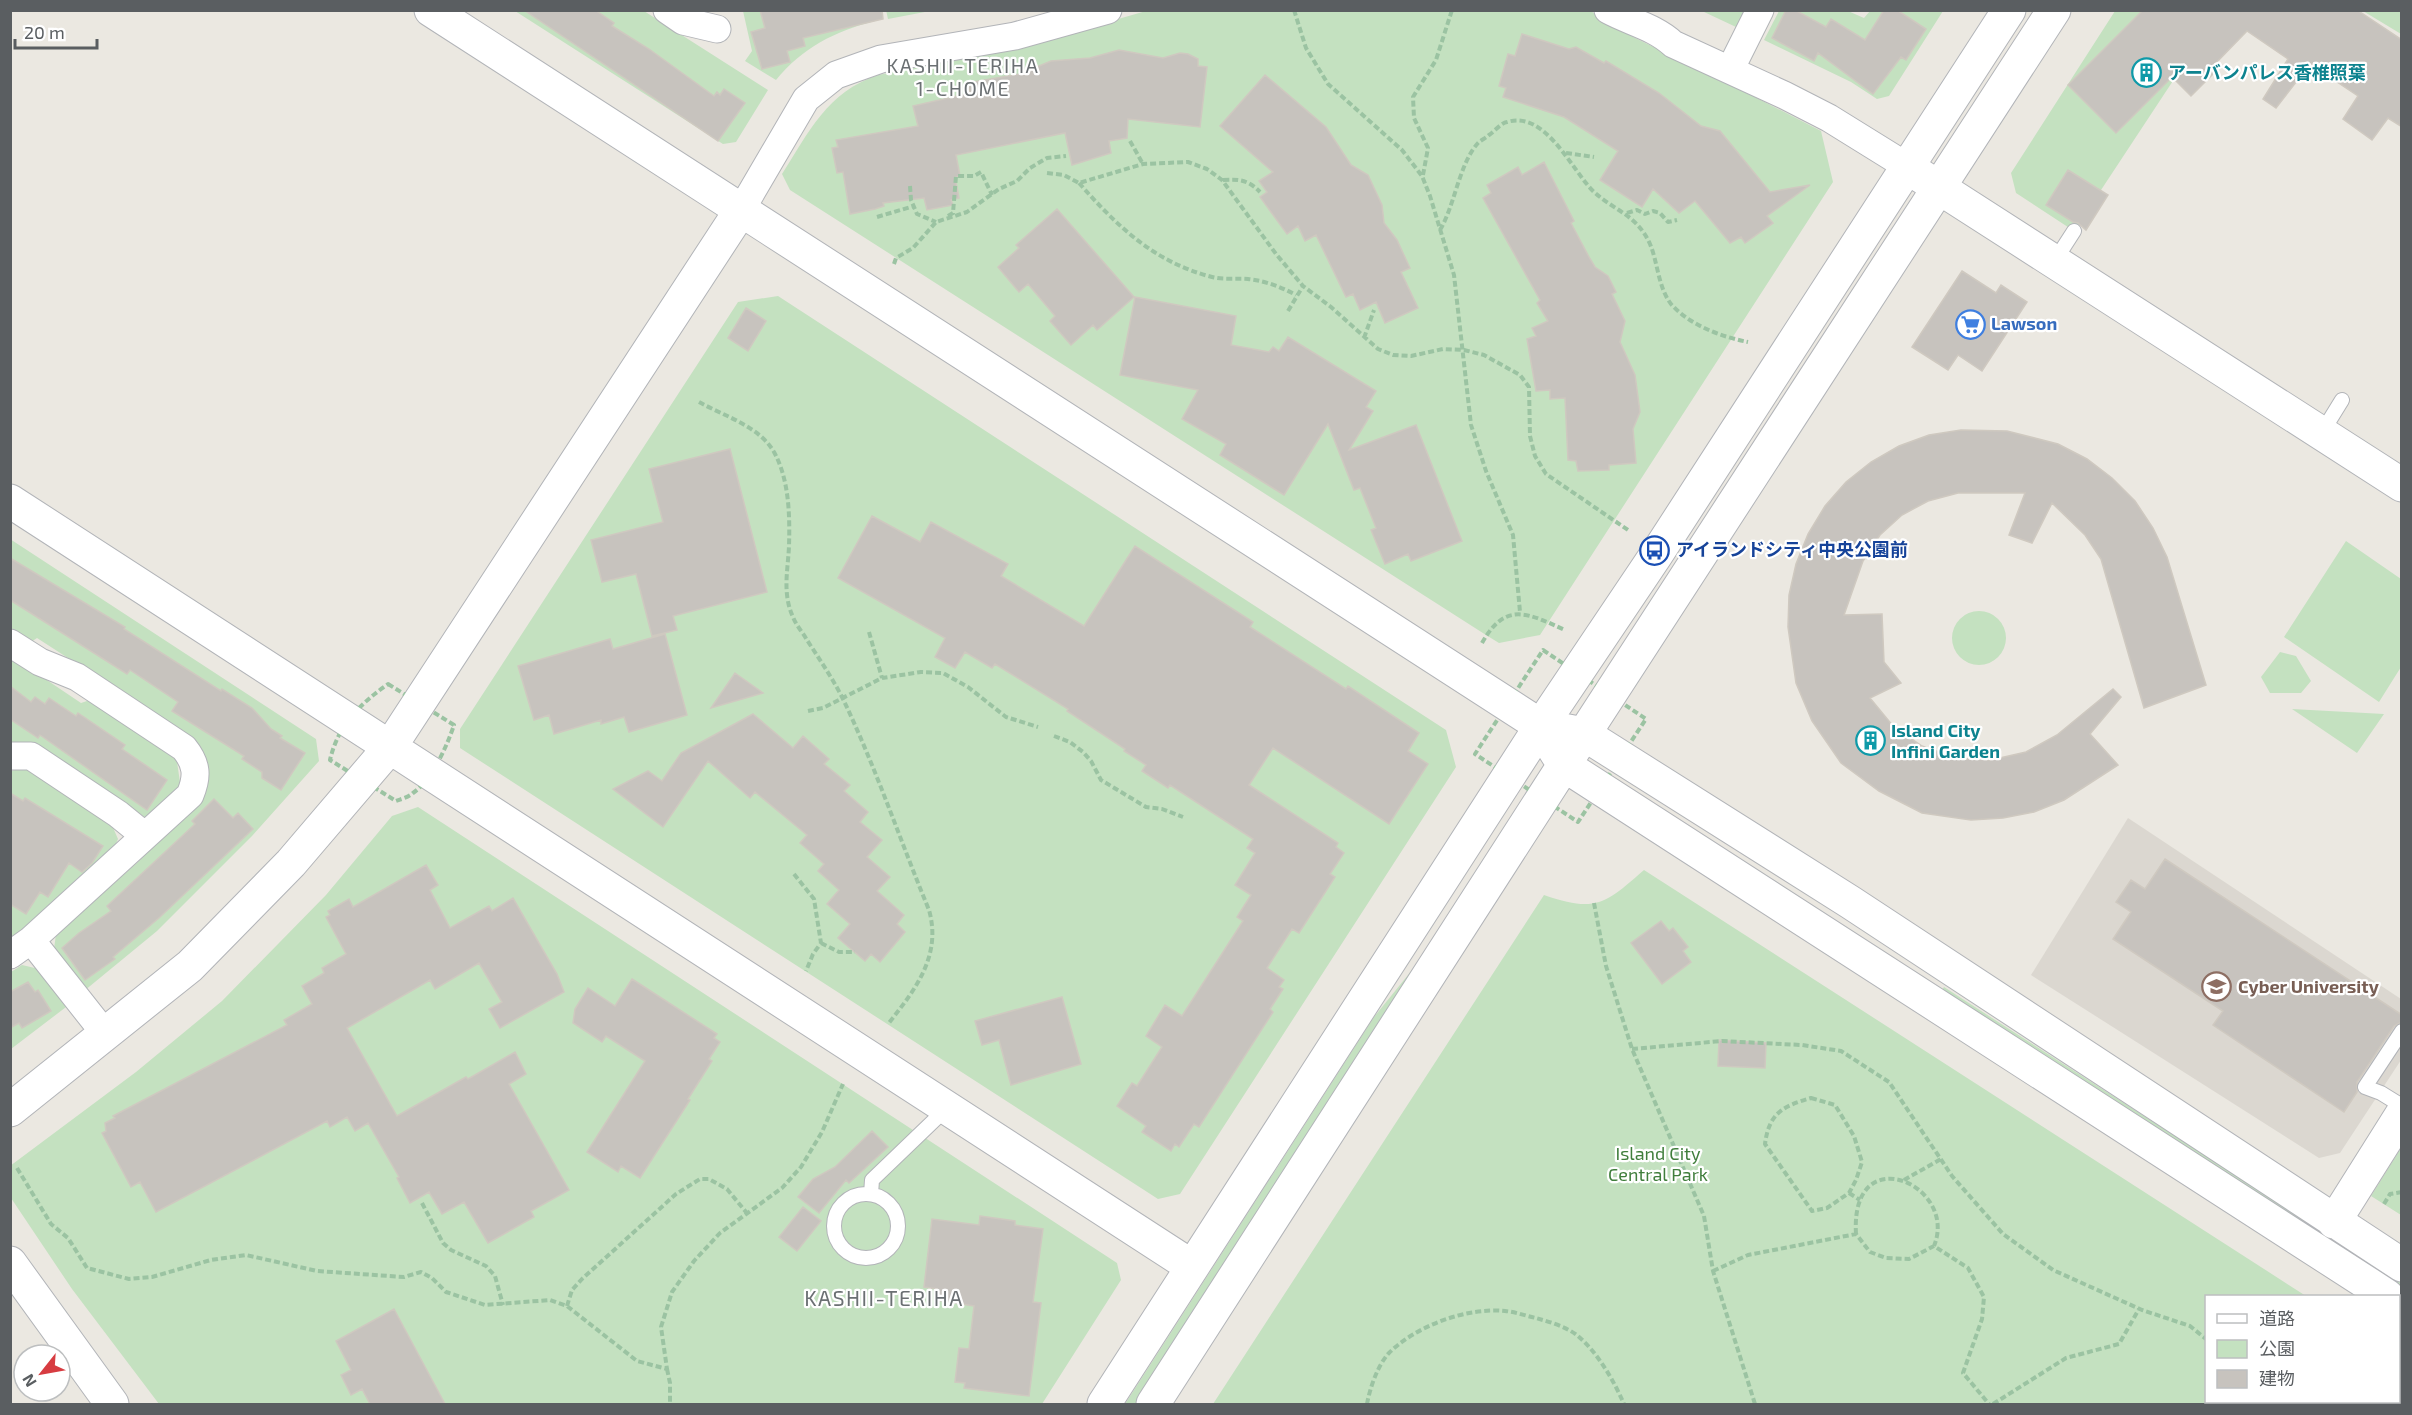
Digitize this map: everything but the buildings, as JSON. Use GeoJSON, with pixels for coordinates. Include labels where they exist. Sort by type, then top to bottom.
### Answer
{"type":"FeatureCollection","features":[{"type":"Feature","properties":{"kind":"street"},"geometry":{"type":"LineString","coordinates":[[431,10],[1541,726],[1584,734],[1850,902],[2402,1265]]}},
{"type":"Feature","properties":{"kind":"street"},"geometry":{"type":"LineString","coordinates":[[667,10],[683,21],[717,29]]}},
{"type":"Feature","properties":{"kind":"street"},"geometry":{"type":"LineString","coordinates":[[1608,10],[1632,23],[1664,35],[1673,44],[1829,118],[2402,485]]}},
{"type":"Feature","properties":{"kind":"street"},"geometry":{"type":"LineString","coordinates":[[1730,70],[1760,10]]}},
{"type":"Feature","properties":{"kind":"street"},"geometry":{"type":"LineString","coordinates":[[1104,1404],[1541,726],[1656,555],[2009,10]]}},
{"type":"Feature","properties":{"kind":"street"},"geometry":{"type":"LineString","coordinates":[[1153,1404],[1832,350],[1940,188],[2054,10]]}},
{"type":"Feature","properties":{"kind":"street"},"geometry":{"type":"LineString","coordinates":[[10,1110],[190,966],[291,863],[390,747],[741,210],[806,99],[836,75],[881,59],[1015,36],[1101,12]]}},
{"type":"Feature","properties":{"kind":"street"},"geometry":{"type":"LineString","coordinates":[[10,501],[1191,1266]]}},
{"type":"Feature","properties":{"kind":"street"},"geometry":{"type":"LineString","coordinates":[[10,643],[40,662],[77,677],[184,748],[192,758],[197,770],[190,795],[21,948],[106,1035]]}},
{"type":"Feature","properties":{"kind":"street"},"geometry":{"type":"LineString","coordinates":[[1541,726],[1564,765],[2385,1295]]}},
{"type":"Feature","properties":{"kind":"street"},"geometry":{"type":"LineString","coordinates":[[10,756],[31,756],[118,814],[145,836]]}},
{"type":"Feature","properties":{"kind":"street"},"geometry":{"type":"LineString","coordinates":[[2334,1222],[2402,1114]]}},
{"type":"Feature","properties":{"kind":"street"},"geometry":{"type":"LineString","coordinates":[[10,1263],[112,1404]]}},
{"type":"Feature","properties":{"kind":"lane"},"geometry":{"type":"LineString","coordinates":[[2054,262],[2074,231]]}},
{"type":"Feature","properties":{"kind":"lane"},"geometry":{"type":"LineString","coordinates":[[2321,434],[2342,400]]}},
{"type":"Feature","properties":{"kind":"lane"},"geometry":{"type":"LineString","coordinates":[[2402,1031],[2365,1087],[2381,1093],[2402,1106]]}},
{"type":"Feature","properties":{"kind":"lane"},"geometry":{"type":"LineString","coordinates":[[871,1194],[873,1180],[947,1108]]}},
{"type":"Feature","properties":{"kind":"lane"},"geometry":{"type":"LineString","coordinates":[[871,1194],[890,1205],[898,1225],[896,1236],[882,1253],[872,1257],[860,1257],[851,1254],[837,1240],[834,1220],[837,1211],[851,1197],[871,1194]]}},
{"type":"Feature","properties":{"kind":"path"},"geometry":{"type":"LineString","coordinates":[[1294,10],[1306,48],[1328,84],[1402,150],[1422,176],[1454,275],[1471,425],[1486,471],[1513,535],[1521,612]]}},
{"type":"Feature","properties":{"kind":"path"},"geometry":{"type":"LineString","coordinates":[[1422,176],[1428,148],[1414,118],[1413,97],[1436,60],[1446,35],[1452,10]]}},
{"type":"Feature","properties":{"kind":"path"},"geometry":{"type":"LineString","coordinates":[[1440,231],[1449,214],[1466,165],[1479,142],[1506,122],[1523,120],[1540,128],[1565,152],[1576,173],[1596,193],[1627,213],[1641,229],[1650,244],[1661,284],[1670,303],[1694,322],[1731,339],[1748,342]]}},
{"type":"Feature","properties":{"kind":"path"},"geometry":{"type":"LineString","coordinates":[[1130,141],[1143,164]]}},
{"type":"Feature","properties":{"kind":"path"},"geometry":{"type":"LineString","coordinates":[[1565,152],[1594,157]]}},
{"type":"Feature","properties":{"kind":"path"},"geometry":{"type":"LineString","coordinates":[[894,264],[896,258],[913,248],[936,222],[967,212],[1017,181],[1030,168],[1047,158],[1066,156]]}},
{"type":"Feature","properties":{"kind":"path"},"geometry":{"type":"LineString","coordinates":[[1079,183],[1143,164],[1188,162],[1207,169],[1222,180],[1276,254],[1303,286],[1331,307],[1378,349],[1393,356],[1411,356],[1443,349],[1464,350],[1484,356],[1520,375],[1529,387],[1530,436],[1535,456],[1546,474],[1628,530]]}},
{"type":"Feature","properties":{"kind":"path"},"geometry":{"type":"LineString","coordinates":[[945,219],[952,213],[956,176],[974,176],[981,172],[992,195]]}},
{"type":"Feature","properties":{"kind":"path"},"geometry":{"type":"LineString","coordinates":[[1047,172],[1064,175],[1079,183],[1111,219],[1126,232],[1179,267],[1214,278],[1250,279],[1279,286],[1296,295]]}},
{"type":"Feature","properties":{"kind":"path"},"geometry":{"type":"LineString","coordinates":[[1222,180],[1239,179],[1249,182],[1260,192]]}},
{"type":"Feature","properties":{"kind":"path"},"geometry":{"type":"LineString","coordinates":[[910,186],[917,214],[936,222]]}},
{"type":"Feature","properties":{"kind":"path"},"geometry":{"type":"LineString","coordinates":[[877,216],[914,206]]}},
{"type":"Feature","properties":{"kind":"path"},"geometry":{"type":"LineString","coordinates":[[1627,213],[1637,210],[1645,214],[1653,211],[1660,213],[1668,222],[1677,220]]}},
{"type":"Feature","properties":{"kind":"path"},"geometry":{"type":"LineString","coordinates":[[1288,311],[1303,286]]}},
{"type":"Feature","properties":{"kind":"path"},"geometry":{"type":"LineString","coordinates":[[1364,338],[1374,310]]}},
{"type":"Feature","properties":{"kind":"path"},"geometry":{"type":"LineString","coordinates":[[699,402],[737,420],[755,432],[772,449],[782,468],[788,512],[789,546],[785,585],[792,617],[842,697],[890,807],[934,927],[930,956],[923,972],[888,1024]]}},
{"type":"Feature","properties":{"kind":"path"},"geometry":{"type":"LineString","coordinates":[[1482,643],[1486,635],[1508,616],[1521,612],[1531,614],[1565,630]]}},
{"type":"Feature","properties":{"kind":"path"},"geometry":{"type":"LineString","coordinates":[[868,632],[882,678]]}},
{"type":"Feature","properties":{"kind":"path"},"geometry":{"type":"LineString","coordinates":[[808,711],[823,708],[882,678],[921,672],[943,673],[968,687],[1006,717],[1038,727]]}},
{"type":"Feature","properties":{"kind":"path"},"geometry":{"type":"LineString","coordinates":[[1054,736],[1070,742],[1083,752],[1101,780],[1146,807],[1162,809],[1183,817]]}},
{"type":"Feature","properties":{"kind":"path"},"geometry":{"type":"LineString","coordinates":[[794,874],[814,899],[821,943],[813,954],[806,971]]}},
{"type":"Feature","properties":{"kind":"path"},"geometry":{"type":"LineString","coordinates":[[1594,903],[1606,966],[1632,1049],[1704,1216],[1713,1271],[1755,1404]]}},
{"type":"Feature","properties":{"kind":"path"},"geometry":{"type":"LineString","coordinates":[[821,943],[839,951],[855,952]]}},
{"type":"Feature","properties":{"kind":"path"},"geometry":{"type":"LineString","coordinates":[[1632,1049],[1722,1041],[1802,1045],[1841,1051],[1889,1082],[1952,1176],[2003,1234],[2053,1270],[2139,1309],[2190,1326],[2205,1338]]}},
{"type":"Feature","properties":{"kind":"path"},"geometry":{"type":"LineString","coordinates":[[670,1404],[670,1383],[661,1327],[672,1292],[694,1261],[720,1233],[782,1188],[801,1167],[822,1132],[843,1084]]}},
{"type":"Feature","properties":{"kind":"path"},"geometry":{"type":"LineString","coordinates":[[1811,1098],[1835,1105],[1854,1136],[1862,1162],[1849,1193],[1827,1208],[1812,1211],[1798,1194],[1765,1144],[1767,1131],[1774,1117],[1787,1105],[1811,1098]]}},
{"type":"Feature","properties":{"kind":"path"},"geometry":{"type":"LineString","coordinates":[[1904,1180],[1941,1159]]}},
{"type":"Feature","properties":{"kind":"path"},"geometry":{"type":"LineString","coordinates":[[17,1168],[51,1224],[68,1238],[87,1268],[129,1279],[152,1278],[211,1260],[246,1255],[317,1270],[404,1277],[421,1272],[432,1278],[446,1292],[485,1305],[550,1300],[567,1306],[637,1361],[667,1369]]}},
{"type":"Feature","properties":{"kind":"path"},"geometry":{"type":"LineString","coordinates":[[567,1306],[572,1290],[582,1279],[676,1194],[700,1179],[709,1179],[727,1189],[746,1212]]}},
{"type":"Feature","properties":{"kind":"path"},"geometry":{"type":"LineString","coordinates":[[1881,1179],[1904,1180],[1920,1190],[1935,1209],[1939,1235],[1935,1246],[1909,1259],[1886,1258],[1870,1252],[1856,1234],[1855,1214],[1863,1193],[1881,1179]]}},
{"type":"Feature","properties":{"kind":"path"},"geometry":{"type":"LineString","coordinates":[[2384,1204],[2390,1194],[2402,1192]]}},
{"type":"Feature","properties":{"kind":"path"},"geometry":{"type":"LineString","coordinates":[[1849,1193],[1860,1200]]}},
{"type":"Feature","properties":{"kind":"path"},"geometry":{"type":"LineString","coordinates":[[422,1203],[443,1243],[451,1250],[486,1266],[495,1276],[503,1305]]}},
{"type":"Feature","properties":{"kind":"path"},"geometry":{"type":"LineString","coordinates":[[1713,1271],[1748,1255],[1856,1234]]}},
{"type":"Feature","properties":{"kind":"path"},"geometry":{"type":"LineString","coordinates":[[1935,1246],[1968,1268],[1984,1297],[1982,1318],[1963,1373],[1991,1404],[2066,1358],[2119,1344],[2139,1309]]}},
{"type":"Feature","properties":{"kind":"path"},"geometry":{"type":"LineString","coordinates":[[1367,1404],[1375,1376],[1388,1355],[1411,1337],[1433,1324],[1457,1315],[1494,1311],[1505,1311],[1550,1322],[1578,1336],[1604,1367],[1624,1404]]}},
{"type":"Feature","properties":{"kind":"shaded area","name":"Cyber University"},"geometry":{"type":"Polygon","coordinates":[[[2128,818],[2401,999],[2401,1060],[2340,1153],[2319,1158],[2031,975],[2128,818]]]}},
{"type":"Feature","properties":{"kind":"green space"},"geometry":{"type":"Polygon","coordinates":[[[886,10],[930,10],[930,11],[888,19],[886,10]]]}},
{"type":"Feature","properties":{"kind":"green space"},"geometry":{"type":"Polygon","coordinates":[[[1589,10],[1633,37],[1821,131],[1833,182],[1540,635],[1499,643],[790,190],[782,174],[821,115],[845,92],[860,82],[878,75],[1014,49],[1146,11],[1589,10]]]}},
{"type":"Feature","properties":{"kind":"green space"},"geometry":{"type":"Polygon","coordinates":[[[515,11],[644,11],[768,90],[736,142],[723,144],[515,11]]]}},
{"type":"Feature","properties":{"kind":"green space"},"geometry":{"type":"Polygon","coordinates":[[[743,11],[872,11],[875,21],[846,30],[820,42],[797,59],[776,80],[745,61],[752,51],[743,11]]]}},
{"type":"Feature","properties":{"kind":"green space"},"geometry":{"type":"Polygon","coordinates":[[[1702,11],[1744,11],[1736,27],[1702,11]]]}},
{"type":"Feature","properties":{"kind":"green space"},"geometry":{"type":"Polygon","coordinates":[[[1779,11],[1848,11],[1864,18],[1870,11],[1943,11],[1889,96],[1877,99],[1851,82],[1764,40],[1779,11]]]}},
{"type":"Feature","properties":{"kind":"green space"},"geometry":{"type":"Polygon","coordinates":[[[2115,11],[2219,11],[2074,231],[2016,193],[2011,173],[2115,11]]]}},
{"type":"Feature","properties":{"kind":"green space"},"geometry":{"type":"Polygon","coordinates":[[[2363,11],[2401,11],[2401,34],[2363,11]]]}},
{"type":"Feature","properties":{"kind":"green space"},"geometry":{"type":"Polygon","coordinates":[[[778,296],[1446,730],[1456,767],[1180,1194],[1158,1199],[460,748],[460,729],[738,302],[778,296]]]}},
{"type":"Feature","properties":{"kind":"green space"},"geometry":{"type":"Polygon","coordinates":[[[10,539],[316,739],[319,761],[252,836],[157,931],[84,991],[54,949],[56,934],[138,862],[199,801],[206,779],[85,669],[37,638],[31,642],[11,628],[10,539]]]}},
{"type":"Feature","properties":{"kind":"green space"},"geometry":{"type":"Polygon","coordinates":[[[2346,541],[2401,579],[2401,667],[2379,702],[2284,637],[2346,541]]]}},
{"type":"Feature","properties":{"kind":"green space"},"geometry":{"type":"Polygon","coordinates":[[[1974,611],[1984,611],[1994,615],[2002,623],[2006,638],[2002,653],[1994,661],[1984,665],[1974,665],[1964,661],[1956,653],[1952,643],[1952,633],[1956,623],[1964,615],[1974,611]]]}},
{"type":"Feature","properties":{"kind":"green space"},"geometry":{"type":"Polygon","coordinates":[[[2280,652],[2296,656],[2311,681],[2301,693],[2270,693],[2261,677],[2280,652]]]}},
{"type":"Feature","properties":{"kind":"green space"},"geometry":{"type":"Polygon","coordinates":[[[11,656],[81,703],[90,700],[176,755],[181,789],[146,818],[37,746],[11,742],[11,656]]]}},
{"type":"Feature","properties":{"kind":"green space"},"geometry":{"type":"Polygon","coordinates":[[[2292,709],[2384,714],[2357,753],[2292,709]]]}},
{"type":"Feature","properties":{"kind":"green space"},"geometry":{"type":"Polygon","coordinates":[[[26,767],[111,823],[118,839],[111,855],[11,943],[11,771],[26,767]]]}},
{"type":"Feature","properties":{"kind":"green space"},"geometry":{"type":"Polygon","coordinates":[[[418,807],[1117,1263],[1121,1280],[1042,1404],[159,1404],[72,1289],[11,1198],[10,1166],[136,1072],[222,1001],[326,895],[392,816],[418,807]]]}},
{"type":"Feature","properties":{"kind":"green space","name":"Island City Central Park"},"geometry":{"type":"Polygon","coordinates":[[[1644,870],[2304,1295],[2205,1295],[2205,1403],[2400,1403],[2400,1358],[2402,1359],[2401,1404],[1213,1404],[1544,895],[1588,904],[1609,898],[1644,870]]]}},
{"type":"Feature","properties":{"kind":"green space"},"geometry":{"type":"Polygon","coordinates":[[[1425,954],[1138,1404],[1125,1404],[1374,1017],[1425,954]]]}},
{"type":"Feature","properties":{"kind":"green space"},"geometry":{"type":"Polygon","coordinates":[[[22,965],[39,969],[70,1004],[11,1049],[11,972],[22,965]]]}},
{"type":"Feature","properties":{"kind":"green space"},"geometry":{"type":"Polygon","coordinates":[[[1944,987],[2401,1282],[2401,1290],[1940,993],[1944,987]]]}},
{"type":"Feature","properties":{"kind":"green space"},"geometry":{"type":"Polygon","coordinates":[[[2401,1148],[2402,1215],[2371,1196],[2401,1148]]]}},
{"type":"Feature","properties":{"kind":"place","name":"アーバンパレス香椎照葉"},"geometry":{"type":"Point","coordinates":[2147,73]}},
{"type":"Feature","properties":{"kind":"place","name":"Lawson"},"geometry":{"type":"Point","coordinates":[1970,324]}},
{"type":"Feature","properties":{"kind":"place","name":"アイランドシティ中央公園前"},"geometry":{"type":"Point","coordinates":[1655,550]}},
{"type":"Feature","properties":{"kind":"place","name":"Island City Infini Garden"},"geometry":{"type":"Point","coordinates":[1870,741]}},
{"type":"Feature","properties":{"kind":"place","name":"Cyber University"},"geometry":{"type":"Point","coordinates":[2217,987]}},
{"type":"Feature","properties":{"kind":"district","name":"KASHII-TERIHA 1-CHOME"},"geometry":{"type":"Point","coordinates":[963,78]}},
{"type":"Feature","properties":{"kind":"district","name":"KASHII-TERIHA"},"geometry":{"type":"Point","coordinates":[884,1299]}}]}
